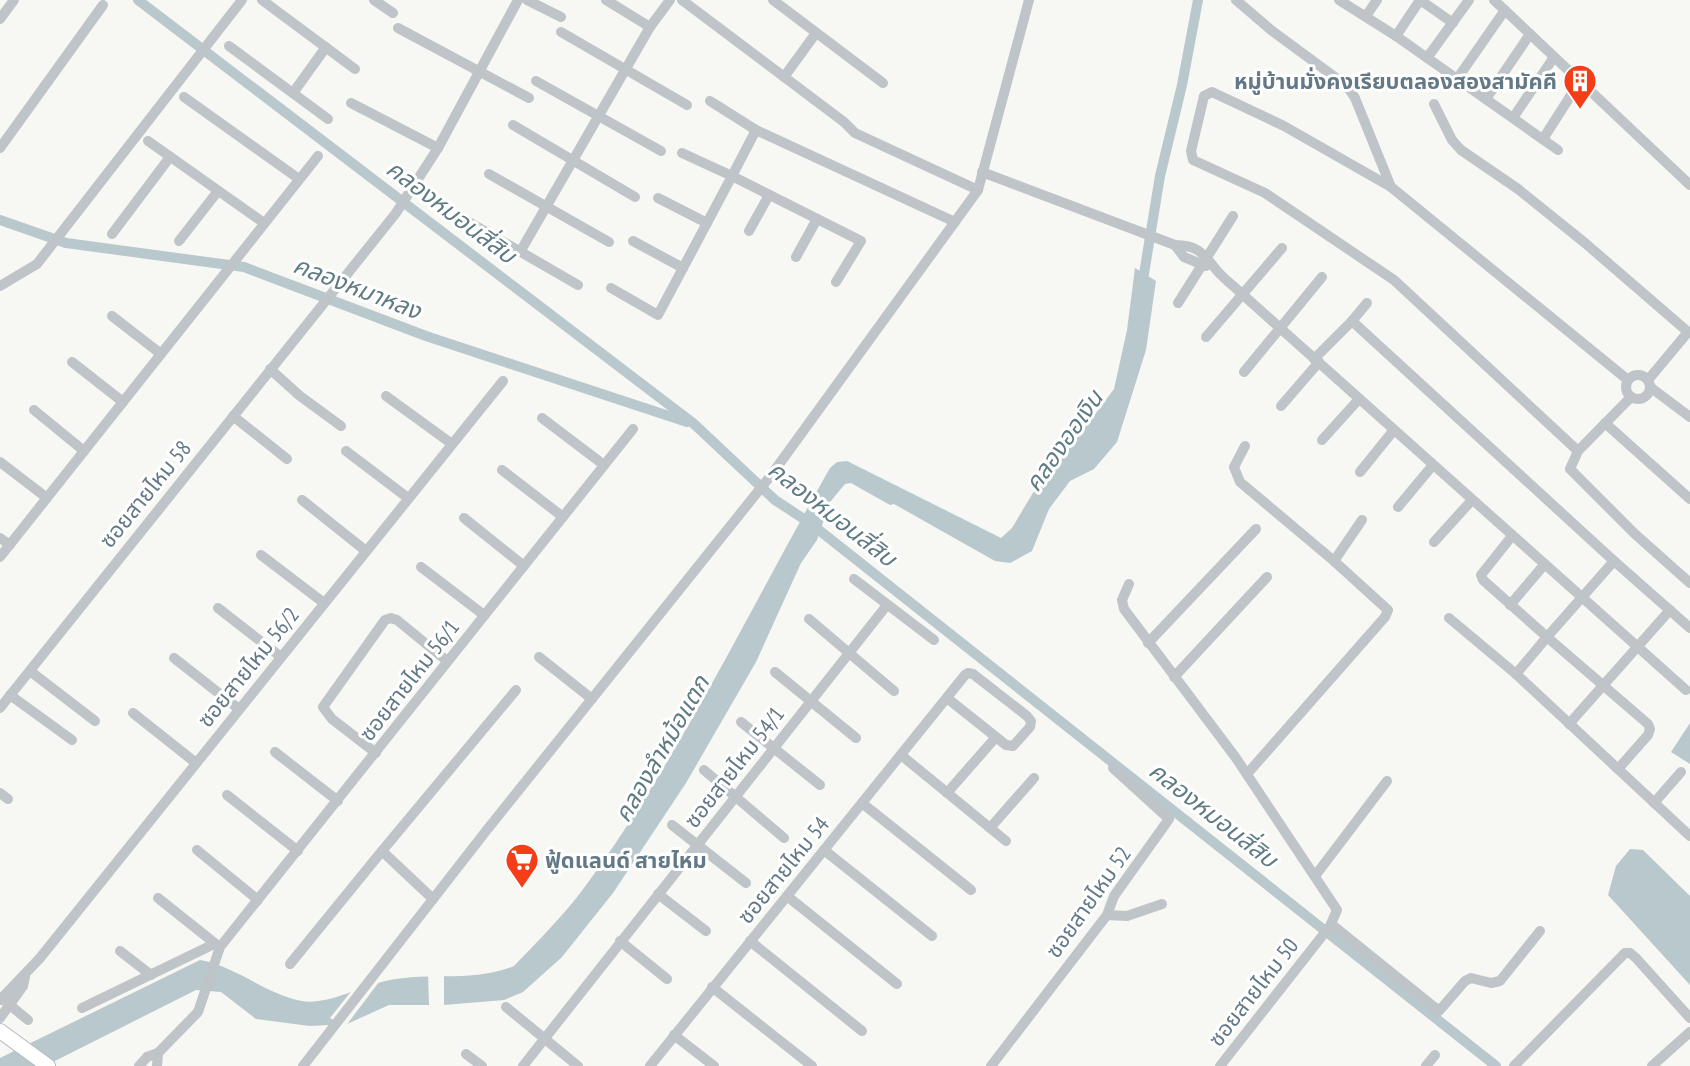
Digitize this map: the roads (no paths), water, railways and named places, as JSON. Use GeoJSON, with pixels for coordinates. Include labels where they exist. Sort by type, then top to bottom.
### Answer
{"type":"FeatureCollection","features":[{"type":"Feature","properties":{"kind":"main road"},"geometry":{"type":"LineString","coordinates":[[0,1030],[48,1066]]}},
{"type":"Feature","properties":{"kind":"street"},"geometry":{"type":"LineString","coordinates":[[0,19],[14,0]]}},
{"type":"Feature","properties":{"kind":"street"},"geometry":{"type":"LineString","coordinates":[[0,286],[37,264],[242,0]]}},
{"type":"Feature","properties":{"kind":"street"},"geometry":{"type":"LineString","coordinates":[[262,0],[355,69]]}},
{"type":"Feature","properties":{"kind":"street"},"geometry":{"type":"LineString","coordinates":[[374,0],[393,13]]}},
{"type":"Feature","properties":{"kind":"street","name":"ซอยสายไหม 58"},"geometry":{"type":"LineString","coordinates":[[0,708],[413,190],[518,0]]}},
{"type":"Feature","properties":{"kind":"street"},"geometry":{"type":"LineString","coordinates":[[527,0],[561,17]]}},
{"type":"Feature","properties":{"kind":"street"},"geometry":{"type":"LineString","coordinates":[[606,0],[650,27]]}},
{"type":"Feature","properties":{"kind":"street"},"geometry":{"type":"LineString","coordinates":[[520,252],[650,27],[670,0]]}},
{"type":"Feature","properties":{"kind":"street"},"geometry":{"type":"LineString","coordinates":[[682,0],[844,122],[855,134],[978,190]]}},
{"type":"Feature","properties":{"kind":"street"},"geometry":{"type":"LineString","coordinates":[[773,0],[883,83]]}},
{"type":"Feature","properties":{"kind":"street"},"geometry":{"type":"LineString","coordinates":[[303,1066],[772,474],[978,190],[1029,0]]}},
{"type":"Feature","properties":{"kind":"street"},"geometry":{"type":"LineString","coordinates":[[1226,0],[1238,3],[1347,86],[1355,98],[1391,187]]}},
{"type":"Feature","properties":{"kind":"street"},"geometry":{"type":"LineString","coordinates":[[1339,0],[1396,36],[1558,150]]}},
{"type":"Feature","properties":{"kind":"street"},"geometry":{"type":"LineString","coordinates":[[1366,16],[1377,0]]}},
{"type":"Feature","properties":{"kind":"street"},"geometry":{"type":"LineString","coordinates":[[1396,36],[1420,0],[1453,23]]}},
{"type":"Feature","properties":{"kind":"street"},"geometry":{"type":"LineString","coordinates":[[1428,58],[1469,0]]}},
{"type":"Feature","properties":{"kind":"street"},"geometry":{"type":"LineString","coordinates":[[1494,0],[1690,185]]}},
{"type":"Feature","properties":{"kind":"street"},"geometry":{"type":"LineString","coordinates":[[0,148],[103,5]]}},
{"type":"Feature","properties":{"kind":"street"},"geometry":{"type":"LineString","coordinates":[[1457,79],[1505,10]]}},
{"type":"Feature","properties":{"kind":"street"},"geometry":{"type":"LineString","coordinates":[[398,28],[529,98]]}},
{"type":"Feature","properties":{"kind":"street"},"geometry":{"type":"LineString","coordinates":[[561,32],[687,105]]}},
{"type":"Feature","properties":{"kind":"street"},"geometry":{"type":"LineString","coordinates":[[784,77],[816,33]]}},
{"type":"Feature","properties":{"kind":"street"},"geometry":{"type":"LineString","coordinates":[[1486,99],[1530,34]]}},
{"type":"Feature","properties":{"kind":"street"},"geometry":{"type":"LineString","coordinates":[[229,46],[328,119]]}},
{"type":"Feature","properties":{"kind":"street"},"geometry":{"type":"LineString","coordinates":[[293,93],[326,47]]}},
{"type":"Feature","properties":{"kind":"street"},"geometry":{"type":"LineString","coordinates":[[1513,118],[1554,57]]}},
{"type":"Feature","properties":{"kind":"street"},"geometry":{"type":"LineString","coordinates":[[536,81],[661,151]]}},
{"type":"Feature","properties":{"kind":"street"},"geometry":{"type":"LineString","coordinates":[[1543,139],[1580,81]]}},
{"type":"Feature","properties":{"kind":"street"},"geometry":{"type":"LineString","coordinates":[[1578,451],[1394,280],[1265,193],[1193,160],[1191,151],[1204,96],[1212,92],[1284,126],[1391,187],[1628,380]]}},
{"type":"Feature","properties":{"kind":"street"},"geometry":{"type":"LineString","coordinates":[[184,97],[299,179]]}},
{"type":"Feature","properties":{"kind":"street"},"geometry":{"type":"LineString","coordinates":[[710,101],[756,130],[955,222]]}},
{"type":"Feature","properties":{"kind":"street"},"geometry":{"type":"LineString","coordinates":[[351,103],[438,148]]}},
{"type":"Feature","properties":{"kind":"street"},"geometry":{"type":"LineString","coordinates":[[1434,104],[1452,140],[1461,150],[1518,189],[1577,236],[1689,333],[1649,384],[1648,394],[1642,399],[1631,397],[1626,391],[1628,380]]}},
{"type":"Feature","properties":{"kind":"street"},"geometry":{"type":"LineString","coordinates":[[513,125],[635,197]]}},
{"type":"Feature","properties":{"kind":"street"},"geometry":{"type":"LineString","coordinates":[[611,288],[658,315],[756,130]]}},
{"type":"Feature","properties":{"kind":"street"},"geometry":{"type":"LineString","coordinates":[[148,141],[264,223]]}},
{"type":"Feature","properties":{"kind":"street"},"geometry":{"type":"LineString","coordinates":[[682,153],[861,241],[836,282]]}},
{"type":"Feature","properties":{"kind":"street"},"geometry":{"type":"LineString","coordinates":[[0,557],[318,156]]}},
{"type":"Feature","properties":{"kind":"street"},"geometry":{"type":"LineString","coordinates":[[112,234],[170,157]]}},
{"type":"Feature","properties":{"kind":"street"},"geometry":{"type":"LineString","coordinates":[[982,172],[1175,245],[1184,257],[1204,260],[1686,690]]}},
{"type":"Feature","properties":{"kind":"street"},"geometry":{"type":"LineString","coordinates":[[489,174],[609,242]]}},
{"type":"Feature","properties":{"kind":"street"},"geometry":{"type":"LineString","coordinates":[[179,241],[218,191]]}},
{"type":"Feature","properties":{"kind":"street"},"geometry":{"type":"LineString","coordinates":[[749,231],[769,195]]}},
{"type":"Feature","properties":{"kind":"street"},"geometry":{"type":"LineString","coordinates":[[658,198],[707,224]]}},
{"type":"Feature","properties":{"kind":"street"},"geometry":{"type":"LineString","coordinates":[[1178,303],[1233,216]]}},
{"type":"Feature","properties":{"kind":"street"},"geometry":{"type":"LineString","coordinates":[[462,218],[578,285]]}},
{"type":"Feature","properties":{"kind":"street"},"geometry":{"type":"LineString","coordinates":[[795,257],[817,219]]}},
{"type":"Feature","properties":{"kind":"street"},"geometry":{"type":"LineString","coordinates":[[633,242],[683,268]]}},
{"type":"Feature","properties":{"kind":"street"},"geometry":{"type":"LineString","coordinates":[[1206,337],[1282,248]]}},
{"type":"Feature","properties":{"kind":"street"},"geometry":{"type":"LineString","coordinates":[[1244,372],[1322,277]]}},
{"type":"Feature","properties":{"kind":"street"},"geometry":{"type":"LineString","coordinates":[[1281,406],[1316,360],[1367,303]]}},
{"type":"Feature","properties":{"kind":"street"},"geometry":{"type":"LineString","coordinates":[[112,316],[161,354]]}},
{"type":"Feature","properties":{"kind":"street"},"geometry":{"type":"LineString","coordinates":[[1352,321],[1690,628]]}},
{"type":"Feature","properties":{"kind":"street"},"geometry":{"type":"LineString","coordinates":[[72,362],[123,402]]}},
{"type":"Feature","properties":{"kind":"street"},"geometry":{"type":"LineString","coordinates":[[270,369],[341,426]]}},
{"type":"Feature","properties":{"kind":"street"},"geometry":{"type":"LineString","coordinates":[[1628,380],[1638,375],[1690,417]]}},
{"type":"Feature","properties":{"kind":"street","name":"ซอยสายไหม 56/2"},"geometry":{"type":"LineString","coordinates":[[0,1018],[11,1006],[23,986],[25,977],[503,381]]}},
{"type":"Feature","properties":{"kind":"street"},"geometry":{"type":"LineString","coordinates":[[386,396],[452,444]]}},
{"type":"Feature","properties":{"kind":"street"},"geometry":{"type":"LineString","coordinates":[[1631,397],[1578,451],[1571,464],[1572,473],[1690,583]]}},
{"type":"Feature","properties":{"kind":"street"},"geometry":{"type":"LineString","coordinates":[[1322,440],[1359,399]]}},
{"type":"Feature","properties":{"kind":"street"},"geometry":{"type":"LineString","coordinates":[[34,410],[84,451]]}},
{"type":"Feature","properties":{"kind":"street"},"geometry":{"type":"LineString","coordinates":[[232,416],[287,459]]}},
{"type":"Feature","properties":{"kind":"street"},"geometry":{"type":"LineString","coordinates":[[542,418],[603,465]]}},
{"type":"Feature","properties":{"kind":"street"},"geometry":{"type":"LineString","coordinates":[[1605,423],[1690,499]]}},
{"type":"Feature","properties":{"kind":"street","name":"ซอยสายไหม 56/1"},"geometry":{"type":"LineString","coordinates":[[216,948],[298,851],[633,429]]}},
{"type":"Feature","properties":{"kind":"street"},"geometry":{"type":"LineString","coordinates":[[1360,472],[1394,430]]}},
{"type":"Feature","properties":{"kind":"street"},"geometry":{"type":"LineString","coordinates":[[1245,446],[1237,456],[1234,467],[1240,482],[1388,610],[1385,617],[1247,774]]}},
{"type":"Feature","properties":{"kind":"street"},"geometry":{"type":"LineString","coordinates":[[346,451],[408,498]]}},
{"type":"Feature","properties":{"kind":"street"},"geometry":{"type":"LineString","coordinates":[[0,462],[47,498]]}},
{"type":"Feature","properties":{"kind":"street"},"geometry":{"type":"LineString","coordinates":[[1398,507],[1433,465]]}},
{"type":"Feature","properties":{"kind":"street"},"geometry":{"type":"LineString","coordinates":[[502,470],[563,517]]}},
{"type":"Feature","properties":{"kind":"street"},"geometry":{"type":"LineString","coordinates":[[302,500],[366,551]]}},
{"type":"Feature","properties":{"kind":"street"},"geometry":{"type":"LineString","coordinates":[[1434,542],[1472,500]]}},
{"type":"Feature","properties":{"kind":"street"},"geometry":{"type":"LineString","coordinates":[[464,518],[524,566]]}},
{"type":"Feature","properties":{"kind":"street"},"geometry":{"type":"LineString","coordinates":[[1334,561],[1362,520]]}},
{"type":"Feature","properties":{"kind":"street"},"geometry":{"type":"LineString","coordinates":[[1148,643],[1256,529]]}},
{"type":"Feature","properties":{"kind":"street"},"geometry":{"type":"LineString","coordinates":[[1512,536],[1481,575],[1483,580],[1648,724],[1650,729],[1648,735],[1618,770]]}},
{"type":"Feature","properties":{"kind":"street"},"geometry":{"type":"LineString","coordinates":[[0,538],[10,545]]}},
{"type":"Feature","properties":{"kind":"street"},"geometry":{"type":"LineString","coordinates":[[261,555],[324,603]]}},
{"type":"Feature","properties":{"kind":"street"},"geometry":{"type":"LineString","coordinates":[[1516,674],[1614,561]]}},
{"type":"Feature","properties":{"kind":"street"},"geometry":{"type":"LineString","coordinates":[[1510,605],[1544,565]]}},
{"type":"Feature","properties":{"kind":"street"},"geometry":{"type":"LineString","coordinates":[[421,567],[484,615]]}},
{"type":"Feature","properties":{"kind":"street"},"geometry":{"type":"LineString","coordinates":[[1174,677],[1266,577]]}},
{"type":"Feature","properties":{"kind":"street"},"geometry":{"type":"LineString","coordinates":[[854,579],[934,640]]}},
{"type":"Feature","properties":{"kind":"street"},"geometry":{"type":"LineString","coordinates":[[1129,584],[1122,600],[1124,609],[1247,774],[1315,876],[1337,910],[1331,925],[1439,1011],[1465,981],[1472,978],[1491,983],[1500,981],[1540,931]]}},
{"type":"Feature","properties":{"kind":"street","name":"ซอยสายไหม 54/1"},"geometry":{"type":"LineString","coordinates":[[523,1066],[887,605]]}},
{"type":"Feature","properties":{"kind":"street"},"geometry":{"type":"LineString","coordinates":[[218,608],[281,657]]}},
{"type":"Feature","properties":{"kind":"street"},"geometry":{"type":"LineString","coordinates":[[1569,724],[1670,610]]}},
{"type":"Feature","properties":{"kind":"street"},"geometry":{"type":"LineString","coordinates":[[376,753],[332,719],[322,706],[385,620],[391,618],[397,620],[447,661]]}},
{"type":"Feature","properties":{"kind":"street"},"geometry":{"type":"LineString","coordinates":[[1449,618],[1516,674],[1690,836]]}},
{"type":"Feature","properties":{"kind":"street"},"geometry":{"type":"LineString","coordinates":[[809,619],[894,691]]}},
{"type":"Feature","properties":{"kind":"street"},"geometry":{"type":"LineString","coordinates":[[539,657],[592,699]]}},
{"type":"Feature","properties":{"kind":"street"},"geometry":{"type":"LineString","coordinates":[[174,658],[239,709]]}},
{"type":"Feature","properties":{"kind":"street"},"geometry":{"type":"LineString","coordinates":[[30,671],[95,721]]}},
{"type":"Feature","properties":{"kind":"street"},"geometry":{"type":"LineString","coordinates":[[775,672],[856,738]]}},
{"type":"Feature","properties":{"kind":"street","name":"ซอยสายไหม 54"},"geometry":{"type":"LineString","coordinates":[[650,1066],[968,673],[1031,721],[1030,727],[1013,746],[1006,745],[996,737]]}},
{"type":"Feature","properties":{"kind":"street"},"geometry":{"type":"LineString","coordinates":[[290,964],[516,690]]}},
{"type":"Feature","properties":{"kind":"street"},"geometry":{"type":"LineString","coordinates":[[10,695],[72,740]]}},
{"type":"Feature","properties":{"kind":"street"},"geometry":{"type":"LineString","coordinates":[[946,793],[996,737],[947,698]]}},
{"type":"Feature","properties":{"kind":"street"},"geometry":{"type":"LineString","coordinates":[[133,713],[196,763]]}},
{"type":"Feature","properties":{"kind":"street"},"geometry":{"type":"LineString","coordinates":[[741,722],[820,785]]}},
{"type":"Feature","properties":{"kind":"street"},"geometry":{"type":"LineString","coordinates":[[275,752],[338,801]]}},
{"type":"Feature","properties":{"kind":"street"},"geometry":{"type":"LineString","coordinates":[[900,755],[1006,841]]}},
{"type":"Feature","properties":{"kind":"street","name":"ซอยสายไหม 52"},"geometry":{"type":"LineString","coordinates":[[991,1066],[1107,915],[1114,896],[1169,819],[1113,768]]}},
{"type":"Feature","properties":{"kind":"street"},"geometry":{"type":"LineString","coordinates":[[704,770],[783,837]]}},
{"type":"Feature","properties":{"kind":"street"},"geometry":{"type":"LineString","coordinates":[[1654,803],[1681,772]]}},
{"type":"Feature","properties":{"kind":"street"},"geometry":{"type":"LineString","coordinates":[[990,828],[1034,778]]}},
{"type":"Feature","properties":{"kind":"street"},"geometry":{"type":"LineString","coordinates":[[1315,876],[1387,781]]}},
{"type":"Feature","properties":{"kind":"street"},"geometry":{"type":"LineString","coordinates":[[227,795],[298,851]]}},
{"type":"Feature","properties":{"kind":"street"},"geometry":{"type":"LineString","coordinates":[[862,803],[971,890]]}},
{"type":"Feature","properties":{"kind":"street"},"geometry":{"type":"LineString","coordinates":[[672,825],[746,883]]}},
{"type":"Feature","properties":{"kind":"street"},"geometry":{"type":"LineString","coordinates":[[197,850],[258,900]]}},
{"type":"Feature","properties":{"kind":"street"},"geometry":{"type":"LineString","coordinates":[[824,850],[932,936]]}},
{"type":"Feature","properties":{"kind":"street"},"geometry":{"type":"LineString","coordinates":[[382,851],[434,899]]}},
{"type":"Feature","properties":{"kind":"street"},"geometry":{"type":"LineString","coordinates":[[658,894],[706,931]]}},
{"type":"Feature","properties":{"kind":"street"},"geometry":{"type":"LineString","coordinates":[[787,896],[897,984]]}},
{"type":"Feature","properties":{"kind":"street"},"geometry":{"type":"LineString","coordinates":[[158,898],[216,948]]}},
{"type":"Feature","properties":{"kind":"street"},"geometry":{"type":"LineString","coordinates":[[1107,915],[1126,916],[1162,904]]}},
{"type":"Feature","properties":{"kind":"street","name":"ซอยสายไหม 50"},"geometry":{"type":"LineString","coordinates":[[1220,1066],[1331,925]]}},
{"type":"Feature","properties":{"kind":"street"},"geometry":{"type":"LineString","coordinates":[[620,941],[668,979]]}},
{"type":"Feature","properties":{"kind":"street"},"geometry":{"type":"LineString","coordinates":[[750,941],[862,1031]]}},
{"type":"Feature","properties":{"kind":"street"},"geometry":{"type":"LineString","coordinates":[[82,1008],[151,975],[216,948]]}},
{"type":"Feature","properties":{"kind":"street"},"geometry":{"type":"LineString","coordinates":[[139,1066],[147,1057],[158,1053],[190,1023],[203,1004],[216,948]]}},
{"type":"Feature","properties":{"kind":"street"},"geometry":{"type":"LineString","coordinates":[[120,951],[151,975]]}},
{"type":"Feature","properties":{"kind":"street"},"geometry":{"type":"LineString","coordinates":[[1514,1066],[1624,953],[1630,953],[1636,958],[1690,1018]]}},
{"type":"Feature","properties":{"kind":"street","name":"ซอยสายไหม 56/2"},"geometry":{"type":"LineString","coordinates":[[25,977],[16,981],[0,998],[28,1020]]}},
{"type":"Feature","properties":{"kind":"street"},"geometry":{"type":"LineString","coordinates":[[712,987],[812,1066]]}},
{"type":"Feature","properties":{"kind":"street"},"geometry":{"type":"LineString","coordinates":[[506,1007],[578,1066]]}},
{"type":"Feature","properties":{"kind":"street"},"geometry":{"type":"LineString","coordinates":[[1652,1066],[1690,1032]]}},
{"type":"Feature","properties":{"kind":"street"},"geometry":{"type":"LineString","coordinates":[[675,1035],[714,1066]]}},
{"type":"Feature","properties":{"kind":"street"},"geometry":{"type":"LineString","coordinates":[[157,1066],[158,1053]]}},
{"type":"Feature","properties":{"kind":"street"},"geometry":{"type":"LineString","coordinates":[[466,1054],[482,1066]]}},
{"type":"Feature","properties":{"kind":"street"},"geometry":{"type":"LineString","coordinates":[[1426,1066],[1435,1055]]}},
{"type":"Feature","properties":{"kind":"waterway","name":"คลองหมอนสี่สิบ"},"geometry":{"type":"LineString","coordinates":[[138,0],[693,423],[775,500],[810,523],[1496,1066]]}},
{"type":"Feature","properties":{"kind":"waterway","name":"คลองออเงิน"},"geometry":{"type":"LineString","coordinates":[[1142,286],[1160,176],[1182,85],[1198,0]]}},
{"type":"Feature","properties":{"kind":"waterway","name":"คลองหมาหลง"},"geometry":{"type":"LineString","coordinates":[[0,220],[66,243],[244,267],[426,336],[687,422]]}},
{"type":"Feature","properties":{"kind":"place","name":"หมู่บ้านมั่งคงเรียบตลองสองสามัคคี"},"geometry":{"type":"Point","coordinates":[1580,110]}},
{"type":"Feature","properties":{"kind":"place","name":"ฟู้ดแลนด์ สายไหม"},"geometry":{"type":"Point","coordinates":[522,889]}},
{"type":"Feature","properties":{"kind":"water label","name":"คลองลำหม้อแตก"},"geometry":{"type":"Point","coordinates":[662,749]}}]}
